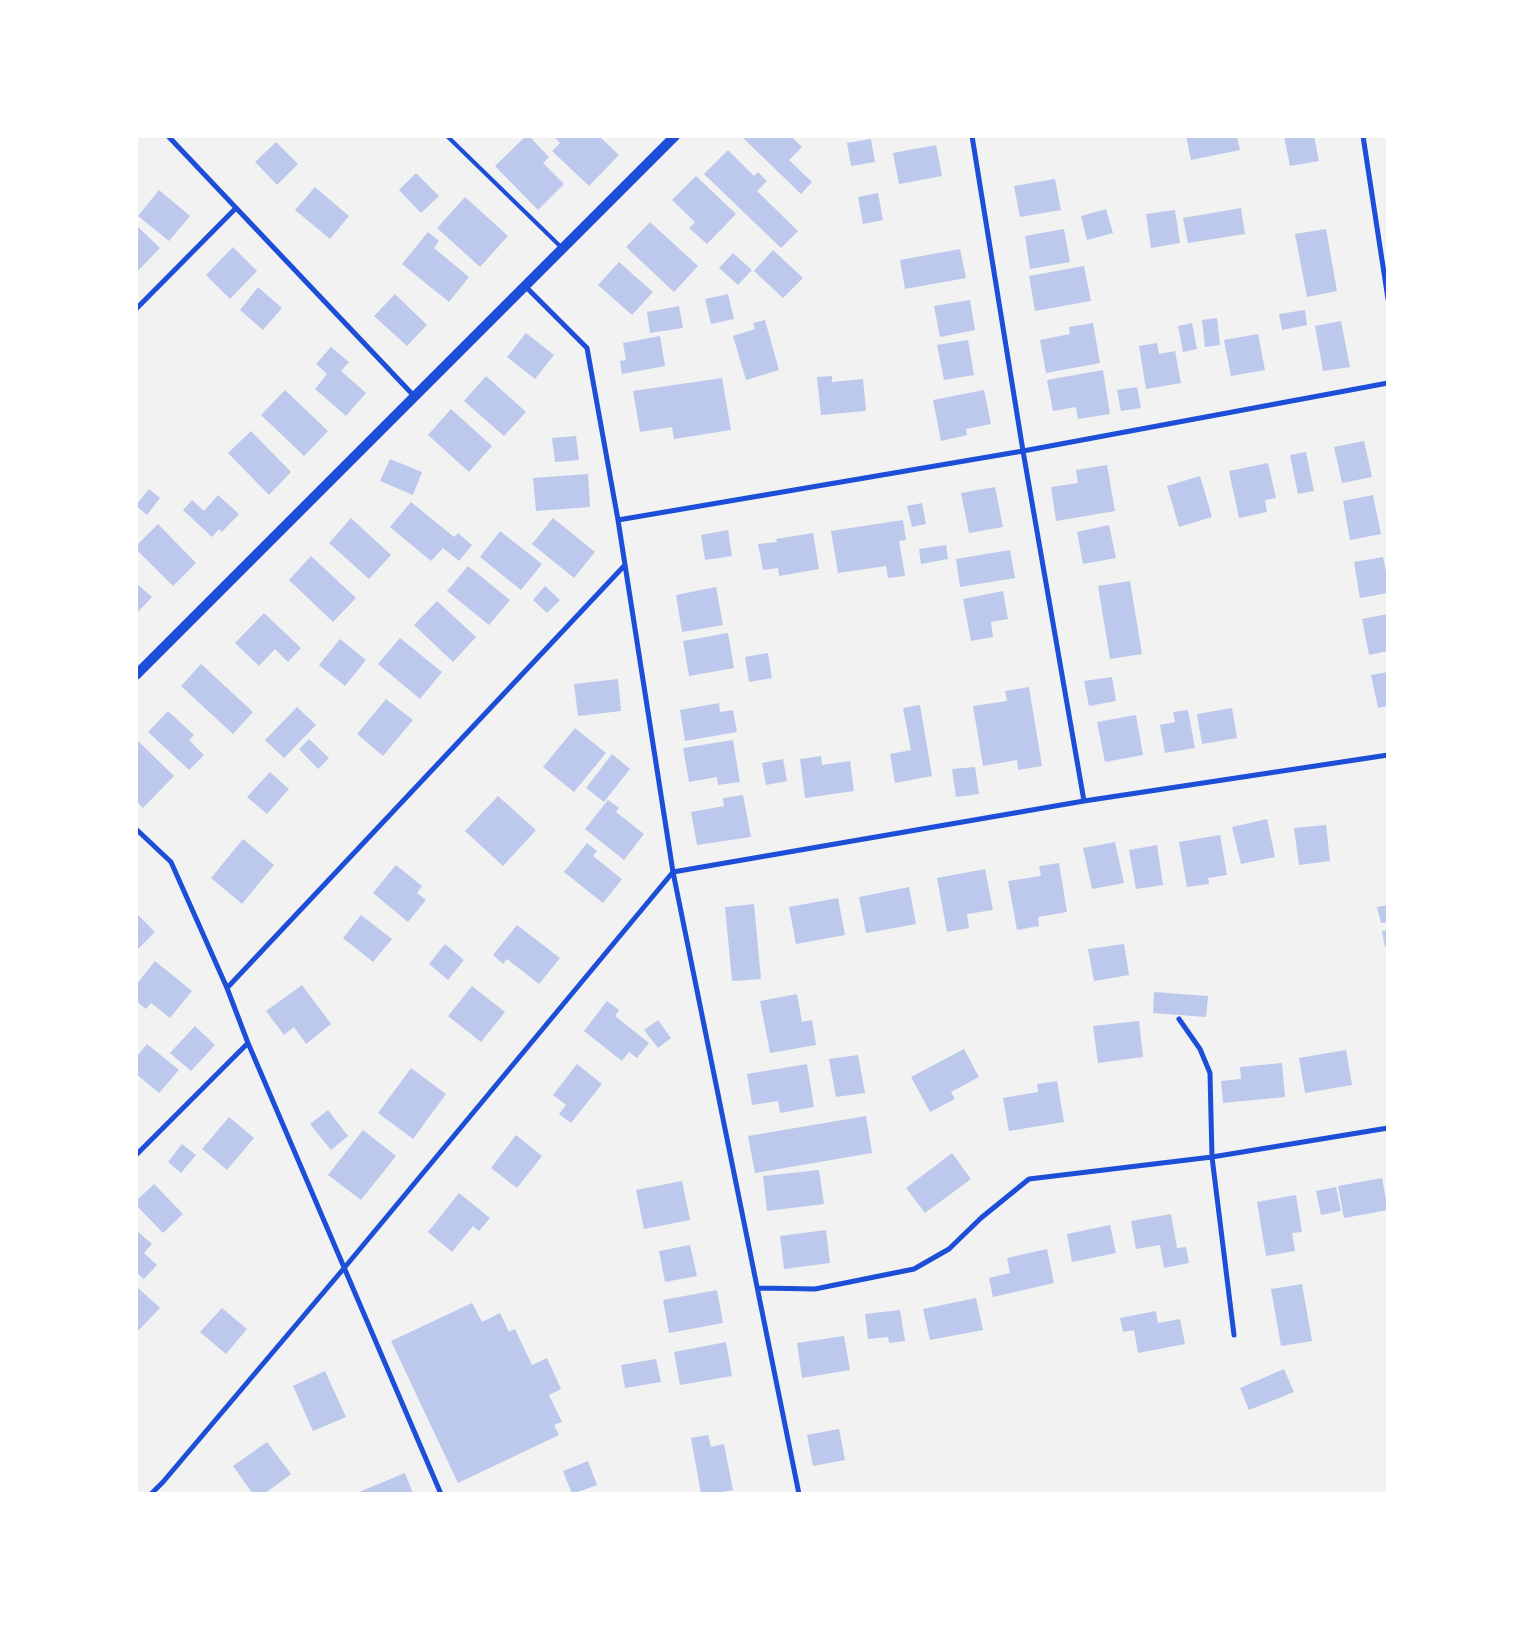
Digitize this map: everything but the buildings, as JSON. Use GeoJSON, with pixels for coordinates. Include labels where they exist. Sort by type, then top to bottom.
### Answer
{"type":"FeatureCollection","features":[{"type":"Feature","properties":{"kind":"main road"},"geometry":{"type":"LineString","coordinates":[[136,675],[675,136]]}},
{"type":"Feature","properties":{"kind":"street"},"geometry":{"type":"LineString","coordinates":[[168,136],[415,398]]}},
{"type":"Feature","properties":{"kind":"street"},"geometry":{"type":"LineString","coordinates":[[972,136],[1023,452],[1084,801]]}},
{"type":"Feature","properties":{"kind":"street"},"geometry":{"type":"LineString","coordinates":[[1363,136],[1388,299]]}},
{"type":"Feature","properties":{"kind":"street"},"geometry":{"type":"LineString","coordinates":[[136,309],[236,208]]}},
{"type":"Feature","properties":{"kind":"street"},"geometry":{"type":"LineString","coordinates":[[525,286],[587,348],[618,520],[673,872],[799,1494]]}},
{"type":"Feature","properties":{"kind":"street"},"geometry":{"type":"LineString","coordinates":[[618,520],[1023,452],[1388,383]]}},
{"type":"Feature","properties":{"kind":"street"},"geometry":{"type":"LineString","coordinates":[[227,988],[624,566]]}},
{"type":"Feature","properties":{"kind":"street"},"geometry":{"type":"LineString","coordinates":[[151,1494],[345,1267],[673,872],[1084,801],[1388,755]]}},
{"type":"Feature","properties":{"kind":"street"},"geometry":{"type":"LineString","coordinates":[[136,829],[171,862],[227,988],[248,1043],[441,1494]]}},
{"type":"Feature","properties":{"kind":"street"},"geometry":{"type":"LineString","coordinates":[[1179,1019],[1200,1049],[1210,1073],[1212,1157],[1234,1335]]}},
{"type":"Feature","properties":{"kind":"street"},"geometry":{"type":"LineString","coordinates":[[136,1156],[248,1043]]}},
{"type":"Feature","properties":{"kind":"street"},"geometry":{"type":"LineString","coordinates":[[758,1288],[814,1289],[914,1269],[949,1249],[981,1218],[1029,1179],[1212,1157],[1388,1128]]}},
{"type":"Feature","properties":{"kind":"lane"},"geometry":{"type":"LineString","coordinates":[[447,136],[563,249]]}}]}
